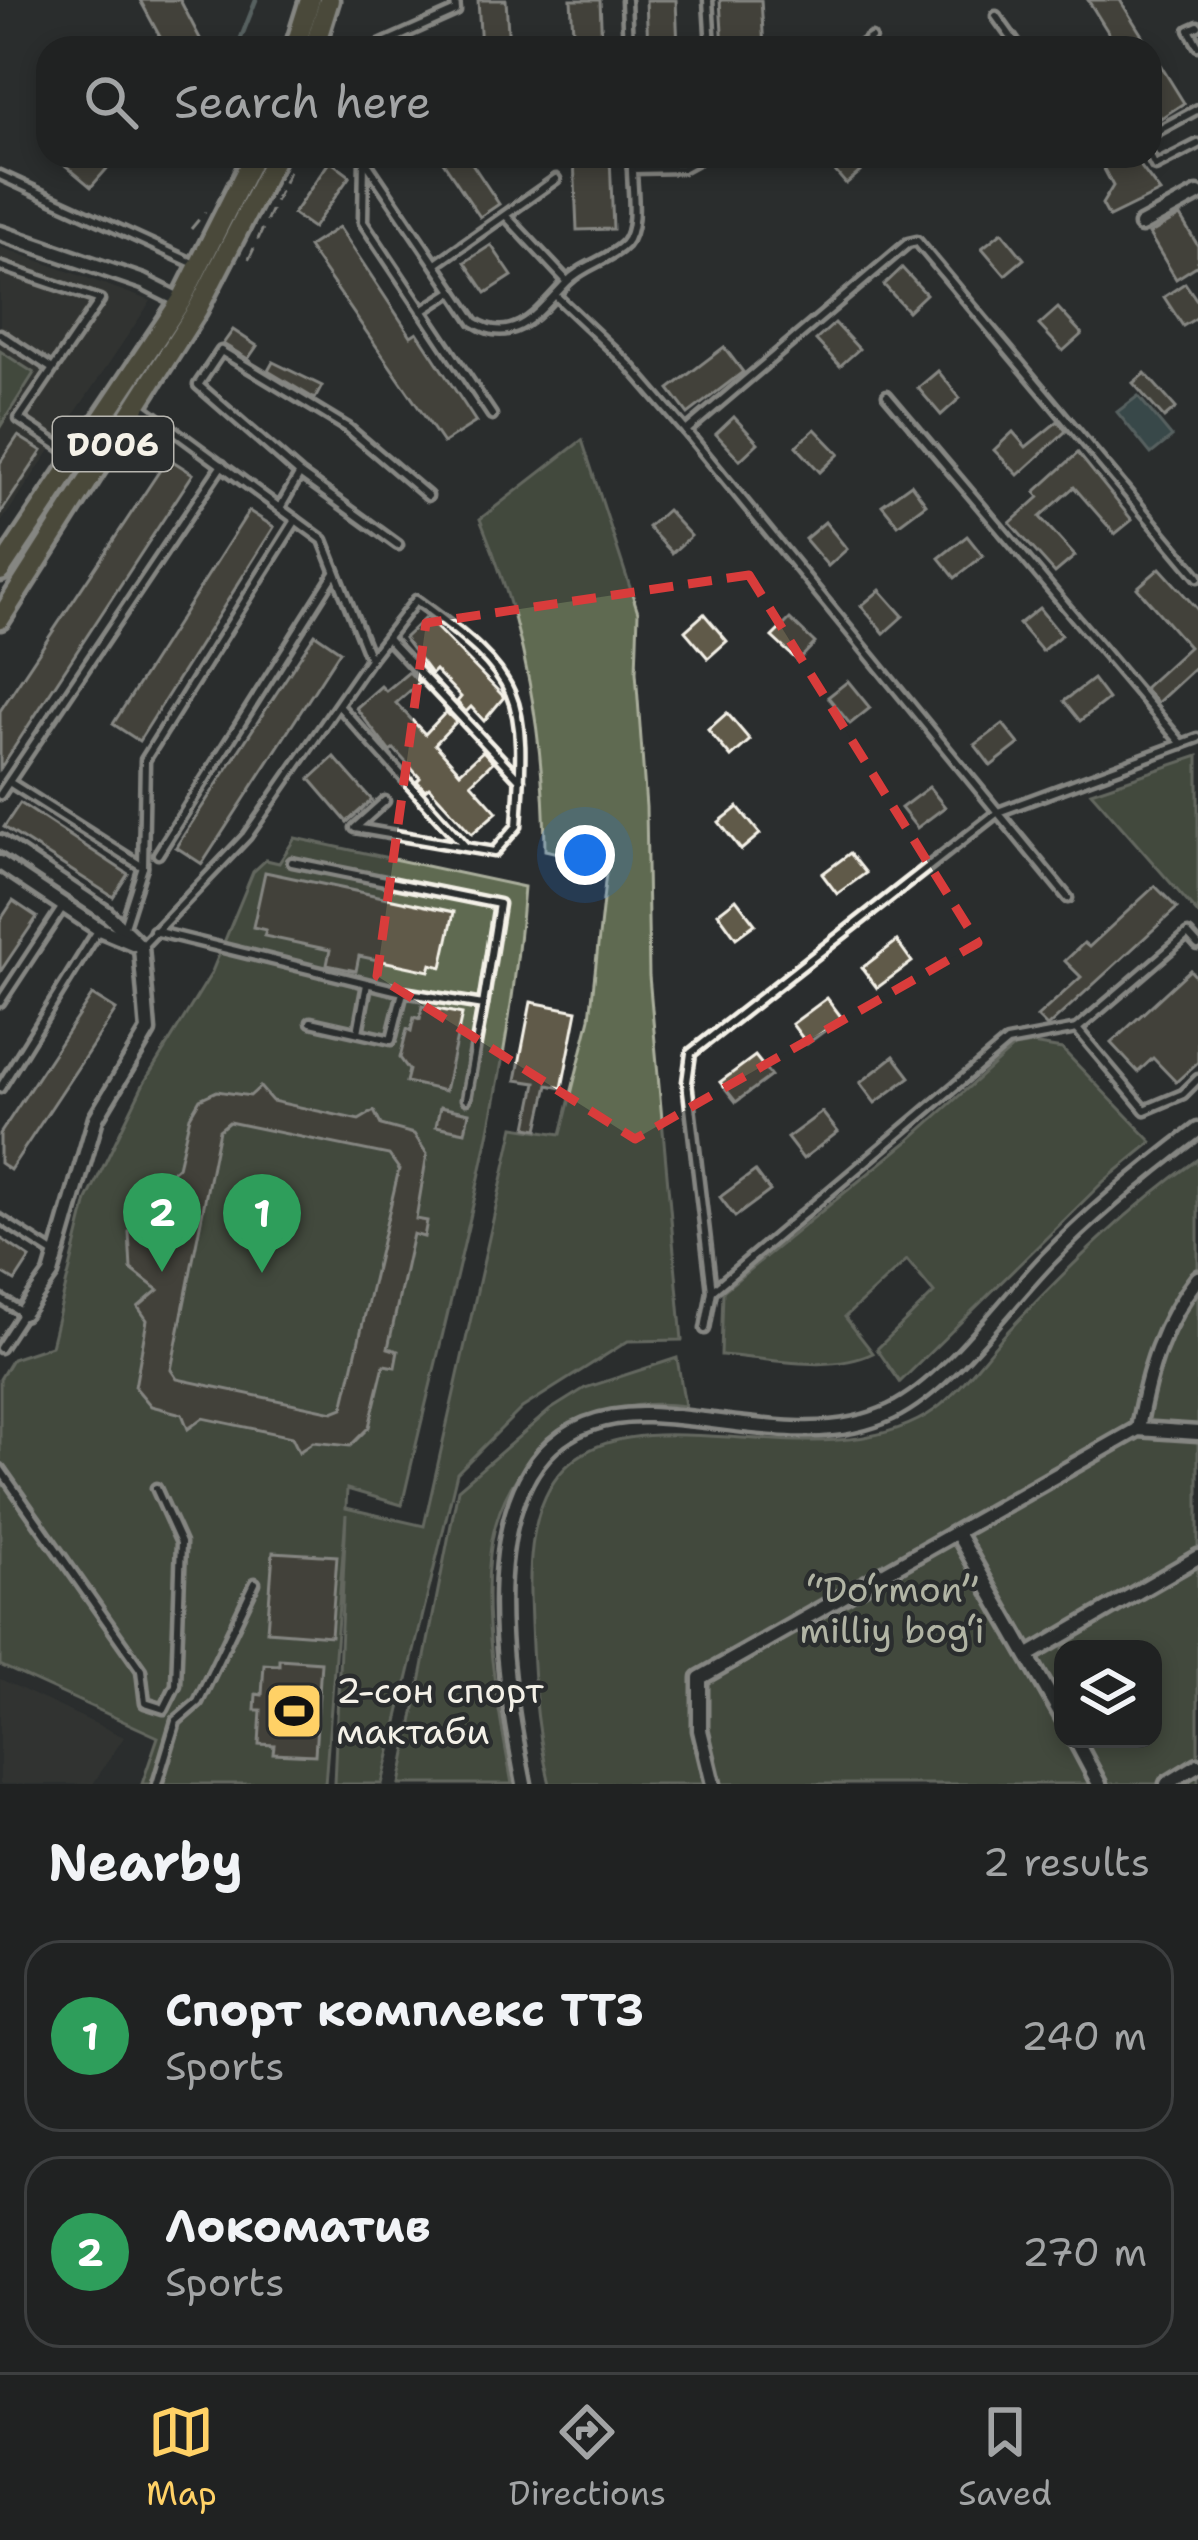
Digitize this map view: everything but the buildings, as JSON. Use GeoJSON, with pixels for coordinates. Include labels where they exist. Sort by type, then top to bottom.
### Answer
{"type":"FeatureCollection","features":[{"type":"Feature","properties":{"kind":"main road"},"geometry":{"type":"LineString","coordinates":[[299,36],[310,0]]}},
{"type":"Feature","properties":{"kind":"main road"},"geometry":{"type":"LineString","coordinates":[[318,36],[329,0]]}},
{"type":"Feature","properties":{"kind":"main road","name":"D006"},"geometry":{"type":"LineString","coordinates":[[0,571],[181,301],[248,168]]}},
{"type":"Feature","properties":{"kind":"main road","name":"D006"},"geometry":{"type":"LineString","coordinates":[[0,619],[222,266],[270,168]]}},
{"type":"Feature","properties":{"kind":"street"},"geometry":{"type":"LineString","coordinates":[[1141,225],[1198,194]]}},
{"type":"Feature","properties":{"kind":"street"},"geometry":{"type":"LineString","coordinates":[[0,233],[181,301]]}},
{"type":"Feature","properties":{"kind":"street"},"geometry":{"type":"LineString","coordinates":[[0,842],[141,946],[148,1030],[96,1118],[51,1274],[23,1313]]}},
{"type":"Feature","properties":{"kind":"street"},"geometry":{"type":"LineString","coordinates":[[0,863],[99,929],[122,934]]}},
{"type":"Feature","properties":{"kind":"street"},"geometry":{"type":"LineString","coordinates":[[524,1784],[500,1564],[513,1511],[543,1457],[580,1431],[620,1417],[822,1428],[892,1412],[932,1383],[1115,1195],[1198,1130]]}},
{"type":"Feature","properties":{"kind":"street"},"geometry":{"type":"LineString","coordinates":[[1138,1429],[1148,1373],[1176,1306],[1198,1278]]}},
{"type":"Feature","properties":{"kind":"street"},"geometry":{"type":"LineString","coordinates":[[713,1784],[700,1730],[700,1678],[1138,1429],[1198,1433]]}},
{"type":"Feature","properties":{"kind":"street"},"geometry":{"type":"LineString","coordinates":[[957,1533],[1054,1701]]}},
{"type":"Feature","properties":{"kind":"street"},"geometry":{"type":"LineString","coordinates":[[1029,1655],[1198,1557]]}},
{"type":"Feature","properties":{"kind":"street"},"geometry":{"type":"LineString","coordinates":[[1080,1748],[1099,1784]]}},
{"type":"Feature","properties":{"kind":"street"},"geometry":{"type":"LineString","coordinates":[[1167,1784],[1198,1765]]}},
{"type":"Feature","properties":{"kind":"lane"},"geometry":{"type":"LineString","coordinates":[[400,36],[456,11],[455,0]]}},
{"type":"Feature","properties":{"kind":"lane"},"geometry":{"type":"LineString","coordinates":[[626,0],[628,36]]}},
{"type":"Feature","properties":{"kind":"lane"},"geometry":{"type":"LineString","coordinates":[[709,0],[710,36]]}},
{"type":"Feature","properties":{"kind":"lane"},"geometry":{"type":"LineString","coordinates":[[996,16],[1010,36]]}},
{"type":"Feature","properties":{"kind":"lane"},"geometry":{"type":"LineString","coordinates":[[1198,26],[1189,30],[1198,46]]}},
{"type":"Feature","properties":{"kind":"lane"},"geometry":{"type":"LineString","coordinates":[[1162,128],[1198,109]]}},
{"type":"Feature","properties":{"kind":"lane"},"geometry":{"type":"LineString","coordinates":[[1162,162],[1198,144]]}},
{"type":"Feature","properties":{"kind":"lane"},"geometry":{"type":"LineString","coordinates":[[363,168],[363,222],[492,416]]}},
{"type":"Feature","properties":{"kind":"lane"},"geometry":{"type":"LineString","coordinates":[[371,168],[474,322],[500,332],[515,328],[558,298],[567,281],[626,243],[632,225],[632,169],[682,168]]}},
{"type":"Feature","properties":{"kind":"lane"},"geometry":{"type":"LineString","coordinates":[[0,175],[200,266]]}},
{"type":"Feature","properties":{"kind":"lane"},"geometry":{"type":"LineString","coordinates":[[436,264],[556,179]]}},
{"type":"Feature","properties":{"kind":"lane"},"geometry":{"type":"LineString","coordinates":[[506,216],[567,281]]}},
{"type":"Feature","properties":{"kind":"lane"},"geometry":{"type":"LineString","coordinates":[[686,431],[917,241],[1198,577]]}},
{"type":"Feature","properties":{"kind":"lane"},"geometry":{"type":"LineString","coordinates":[[0,266],[100,300],[20,419],[78,458]]}},
{"type":"Feature","properties":{"kind":"lane"},"geometry":{"type":"LineString","coordinates":[[422,311],[453,291]]}},
{"type":"Feature","properties":{"kind":"lane"},"geometry":{"type":"LineString","coordinates":[[558,298],[629,364],[686,431],[1068,898]]}},
{"type":"Feature","properties":{"kind":"lane"},"geometry":{"type":"LineString","coordinates":[[0,334],[51,368]]}},
{"type":"Feature","properties":{"kind":"lane"},"geometry":{"type":"LineString","coordinates":[[398,545],[300,474],[198,385],[221,351],[348,428],[428,496]]}},
{"type":"Feature","properties":{"kind":"lane"},"geometry":{"type":"LineString","coordinates":[[886,395],[1182,744]]}},
{"type":"Feature","properties":{"kind":"lane"},"geometry":{"type":"LineString","coordinates":[[139,404],[322,540],[370,659]]}},
{"type":"Feature","properties":{"kind":"lane"},"geometry":{"type":"LineString","coordinates":[[0,795],[222,465]]}},
{"type":"Feature","properties":{"kind":"lane"},"geometry":{"type":"LineString","coordinates":[[280,508],[300,474]]}},
{"type":"Feature","properties":{"kind":"lane"},"geometry":{"type":"LineString","coordinates":[[122,934],[143,867],[146,760],[296,520]]}},
{"type":"Feature","properties":{"kind":"lane"},"geometry":{"type":"LineString","coordinates":[[158,854],[335,572]]}},
{"type":"Feature","properties":{"kind":"lane"},"geometry":{"type":"LineString","coordinates":[[141,946],[247,836],[416,599],[498,668],[514,697],[518,826],[494,852],[355,828],[385,801]]}},
{"type":"Feature","properties":{"kind":"lane"},"geometry":{"type":"LineString","coordinates":[[388,640],[520,780]]}},
{"type":"Feature","properties":{"kind":"lane"},"geometry":{"type":"LineString","coordinates":[[339,706],[467,848]]}},
{"type":"Feature","properties":{"kind":"lane"},"geometry":{"type":"LineString","coordinates":[[705,1329],[712,1291],[687,1082],[691,1053],[998,812],[1198,738]]}},
{"type":"Feature","properties":{"kind":"lane"},"geometry":{"type":"LineString","coordinates":[[9,782],[143,867]]}},
{"type":"Feature","properties":{"kind":"lane"},"geometry":{"type":"LineString","coordinates":[[292,862],[499,904],[466,1099]]}},
{"type":"Feature","properties":{"kind":"lane"},"geometry":{"type":"LineString","coordinates":[[0,1002],[64,905]]}},
{"type":"Feature","properties":{"kind":"lane"},"geometry":{"type":"LineString","coordinates":[[0,1088],[99,929]]}},
{"type":"Feature","properties":{"kind":"lane"},"geometry":{"type":"LineString","coordinates":[[154,931],[403,992],[483,1005]]}},
{"type":"Feature","properties":{"kind":"lane"},"geometry":{"type":"LineString","coordinates":[[712,1291],[1007,1042],[1077,1029],[1188,934],[1198,945]]}},
{"type":"Feature","properties":{"kind":"lane"},"geometry":{"type":"LineString","coordinates":[[358,1032],[368,984]]}},
{"type":"Feature","properties":{"kind":"lane"},"geometry":{"type":"LineString","coordinates":[[311,1022],[391,1040],[403,992]]}},
{"type":"Feature","properties":{"kind":"lane"},"geometry":{"type":"LineString","coordinates":[[1077,1029],[1145,1110],[1183,1094],[1198,1079]]}},
{"type":"Feature","properties":{"kind":"lane"},"geometry":{"type":"LineString","coordinates":[[0,1219],[56,1256]]}},
{"type":"Feature","properties":{"kind":"lane"},"geometry":{"type":"LineString","coordinates":[[0,1299],[23,1313],[0,1348]]}},
{"type":"Feature","properties":{"kind":"lane"},"geometry":{"type":"LineString","coordinates":[[0,1469],[141,1670],[145,1703],[164,1709],[176,1721]]}},
{"type":"Feature","properties":{"kind":"lane"},"geometry":{"type":"LineString","coordinates":[[157,1488],[181,1544],[176,1685],[164,1709]]}},
{"type":"Feature","properties":{"kind":"lane"},"geometry":{"type":"LineString","coordinates":[[157,1784],[176,1721],[198,1702],[255,1583]]}},
{"type":"Feature","properties":{"kind":"path"},"geometry":{"type":"LineString","coordinates":[[249,259],[291,168]]}},
{"type":"Feature","properties":{"kind":"highlighted area"},"geometry":{"type":"Polygon","coordinates":[[[749,575],[978,943],[635,1139],[377,976],[426,623],[749,575]]]}},
{"type":"Feature","properties":{"kind":"shaded area"},"geometry":{"type":"Polygon","coordinates":[[[0,247],[151,301],[0,524],[0,247]]]}},
{"type":"Feature","properties":{"kind":"shaded area"},"geometry":{"type":"Polygon","coordinates":[[[0,1679],[124,1737],[93,1784],[0,1784],[0,1679]]]}},
{"type":"Feature","properties":{"kind":"green space"},"geometry":{"type":"Polygon","coordinates":[[[0,351],[34,373],[0,427],[0,351]]]}},
{"type":"Feature","properties":{"kind":"green space"},"geometry":{"type":"Polygon","coordinates":[[[582,440],[638,612],[636,672],[646,807],[649,976],[682,1340],[628,1341],[522,1408],[457,1473],[382,1784],[334,1784],[346,1514],[325,1784],[142,1784],[158,1737],[0,1665],[0,1379],[12,1359],[51,1346],[87,1200],[144,1083],[211,974],[253,872],[266,860],[279,863],[295,838],[524,887],[491,1121],[402,1505],[347,1489],[346,1508],[424,1526],[514,1127],[561,1134],[590,1018],[607,864],[545,850],[541,765],[529,682],[509,600],[480,519],[582,440]]]}},
{"type":"Feature","properties":{"kind":"green space"},"geometry":{"type":"Polygon","coordinates":[[[1198,756],[1198,914],[1091,792],[1198,756]]]}},
{"type":"Feature","properties":{"kind":"green space"},"geometry":{"type":"Polygon","coordinates":[[[1032,1044],[1062,1049],[1152,1142],[1104,1181],[900,1382],[877,1349],[934,1293],[907,1260],[845,1317],[873,1353],[819,1364],[721,1355],[723,1291],[907,1142],[1014,1047],[1032,1044]]]}},
{"type":"Feature","properties":{"kind":"green space","name":"“Do‘rmon” milliy bog‘i"},"geometry":{"type":"Polygon","coordinates":[[[1198,1159],[1198,1784],[550,1784],[537,1714],[530,1594],[540,1512],[570,1463],[616,1441],[673,1435],[804,1441],[869,1436],[927,1415],[960,1387],[1009,1330],[1123,1218],[1198,1159]]]}},
{"type":"Feature","properties":{"kind":"green space"},"geometry":{"type":"Polygon","coordinates":[[[677,1358],[685,1406],[649,1404],[583,1420],[531,1459],[511,1486],[498,1518],[490,1554],[488,1611],[512,1784],[400,1784],[458,1489],[550,1410],[585,1388],[677,1358]]]}},
{"type":"Feature","properties":{"kind":"water"},"geometry":{"type":"Polygon","coordinates":[[[1138,396],[1172,437],[1151,454],[1117,412],[1138,396]]]}},
{"type":"Feature","properties":{"kind":"waterway"},"geometry":{"type":"LineString","coordinates":[[242,36],[256,0]]}},
{"type":"Feature","properties":{"kind":"place","name":"Локоматив"},"geometry":{"type":"Point","coordinates":[162,1272]}},
{"type":"Feature","properties":{"kind":"place","name":"Спорт комплекс ТТЗ"},"geometry":{"type":"Point","coordinates":[262,1273]}},
{"type":"Feature","properties":{"kind":"place","name":"2-сон спорт мактаби"},"geometry":{"type":"Point","coordinates":[294,1711]}}]}
